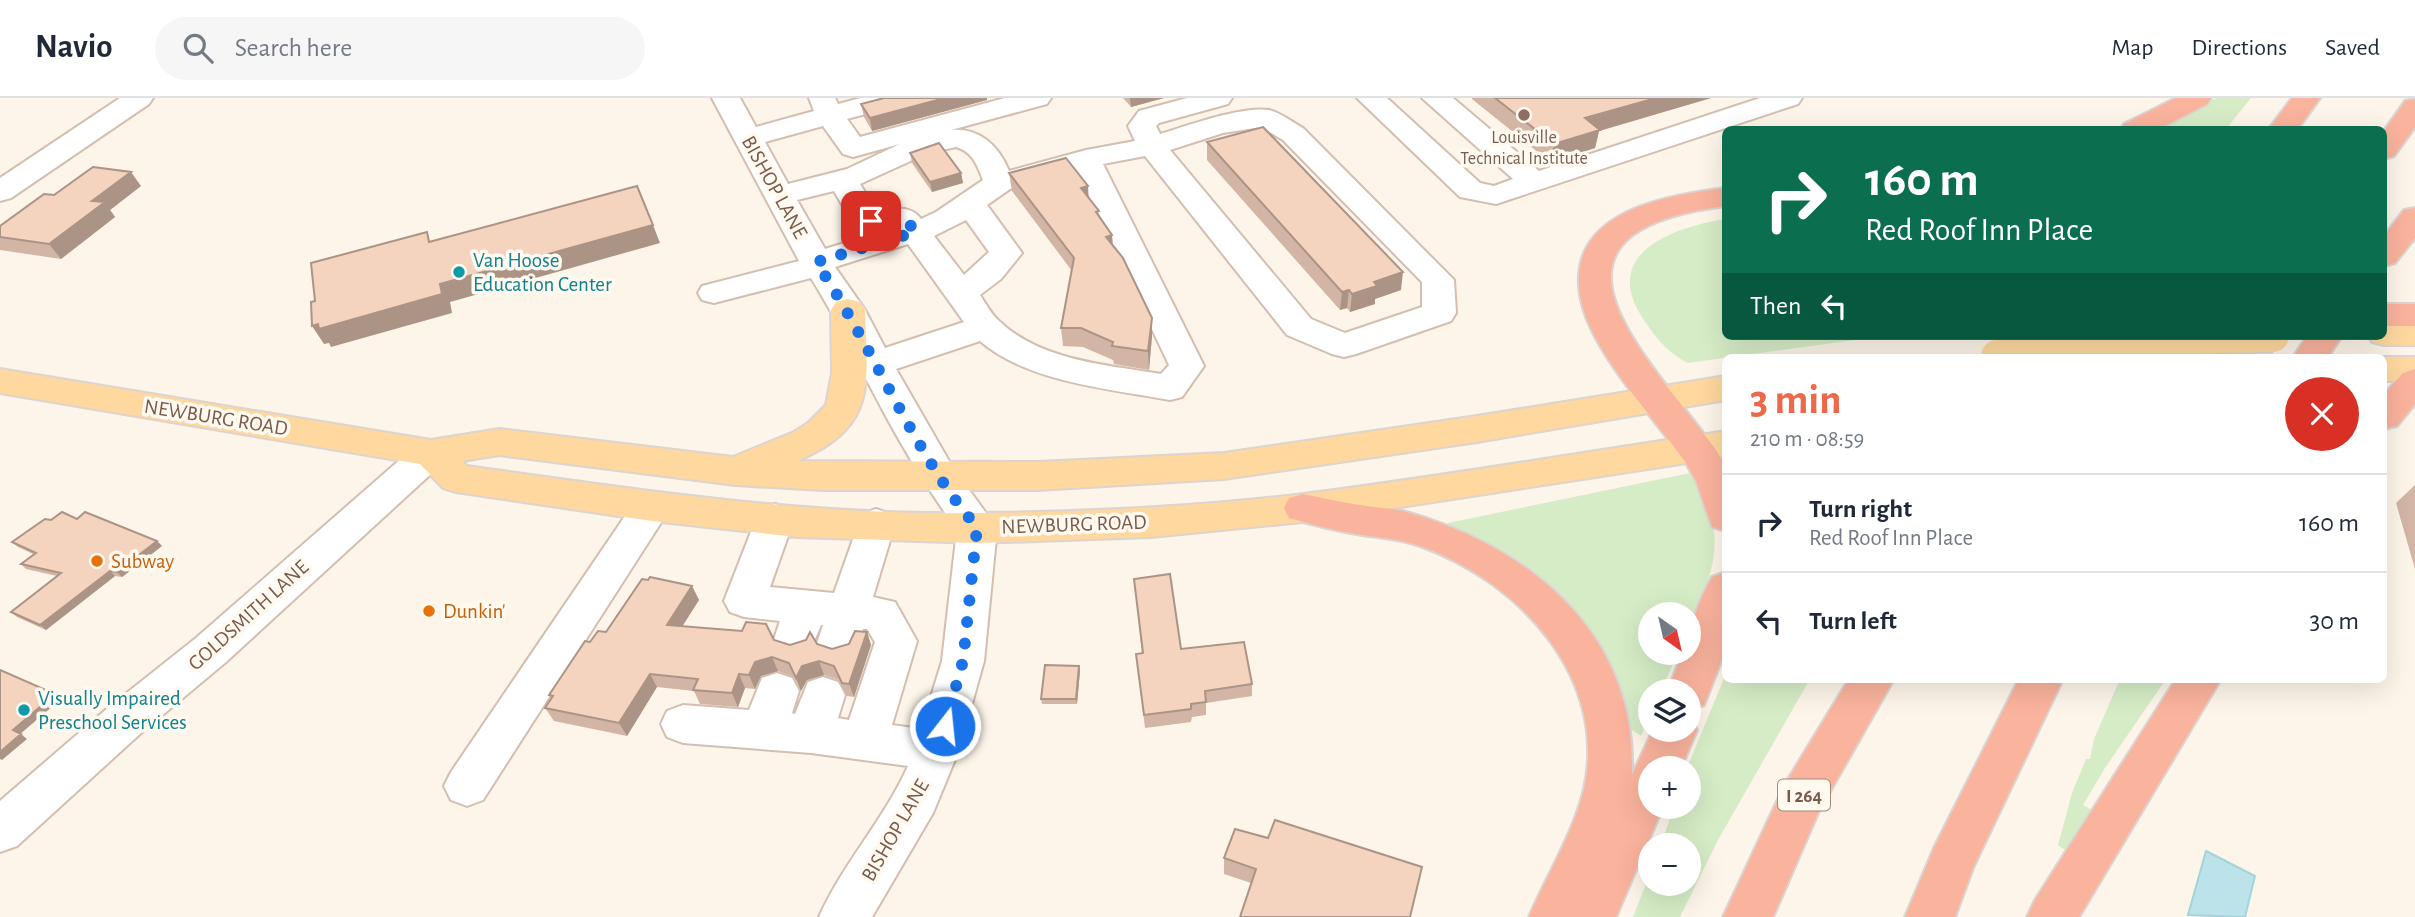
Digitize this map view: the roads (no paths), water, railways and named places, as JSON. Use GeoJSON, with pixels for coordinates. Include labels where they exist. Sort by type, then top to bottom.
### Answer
{"type":"FeatureCollection","features":[{"type":"Feature","properties":{"kind":"highway"},"geometry":{"type":"LineString","coordinates":[[2142,126],[2197,98]]}},
{"type":"Feature","properties":{"kind":"highway"},"geometry":{"type":"LineString","coordinates":[[2285,126],[2306,98]]}},
{"type":"Feature","properties":{"kind":"highway"},"geometry":{"type":"LineString","coordinates":[[2387,146],[2415,107]]}},
{"type":"Feature","properties":{"kind":"highway"},"geometry":{"type":"LineString","coordinates":[[1722,198],[1684,203],[1640,216],[1613,235],[1594,266],[1595,301],[1610,331],[1659,398],[1710,446],[1714,480],[1722,505]]}},
{"type":"Feature","properties":{"kind":"highway"},"geometry":{"type":"LineString","coordinates":[[2387,252],[2415,217]]}},
{"type":"Feature","properties":{"kind":"highway"},"geometry":{"type":"LineString","coordinates":[[2387,315],[2415,315]]}},
{"type":"Feature","properties":{"kind":"highway"},"geometry":{"type":"LineString","coordinates":[[1997,354],[2044,340]]}},
{"type":"Feature","properties":{"kind":"highway"},"geometry":{"type":"LineString","coordinates":[[2112,354],[2123,340]]}},
{"type":"Feature","properties":{"kind":"highway"},"geometry":{"type":"LineString","coordinates":[[2387,414],[2415,381]]}},
{"type":"Feature","properties":{"kind":"highway"},"geometry":{"type":"LineString","coordinates":[[1303,508],[1359,520],[1401,525],[1486,559],[1515,577],[1539,598],[1560,620],[1576,644],[1596,680],[1606,720],[1609,766],[1605,799],[1554,917]]}},
{"type":"Feature","properties":{"kind":"highway"},"geometry":{"type":"LineString","coordinates":[[1694,679],[1722,600]]}},
{"type":"Feature","properties":{"kind":"highway","name":"I 264"},"geometry":{"type":"LineString","coordinates":[[1748,917],[1801,799],[1870,683]]}},
{"type":"Feature","properties":{"kind":"highway"},"geometry":{"type":"LineString","coordinates":[[1930,917],[1951,864],[2038,683]]}},
{"type":"Feature","properties":{"kind":"highway"},"geometry":{"type":"LineString","coordinates":[[2052,917],[2197,683]]}},
{"type":"Feature","properties":{"kind":"highway"},"geometry":{"type":"LineString","coordinates":[[1591,917],[1638,812]]}},
{"type":"Feature","properties":{"kind":"main road"},"geometry":{"type":"LineString","coordinates":[[734,471],[804,443],[836,419],[848,393],[848,310]]}},
{"type":"Feature","properties":{"kind":"main road"},"geometry":{"type":"LineString","coordinates":[[2387,334],[2415,334]]}},
{"type":"Feature","properties":{"kind":"main road"},"geometry":{"type":"LineString","coordinates":[[2013,354],[2178,340]]}},
{"type":"Feature","properties":{"kind":"main road"},"geometry":{"type":"LineString","coordinates":[[2387,369],[2415,369]]}},
{"type":"Feature","properties":{"kind":"main road","name":"NEWBURG ROAD"},"geometry":{"type":"LineString","coordinates":[[0,381],[431,453],[499,442],[734,471],[940,478],[1038,476],[1224,466],[1477,429],[1722,389]]}},
{"type":"Feature","properties":{"kind":"main road","name":"NEWBURG ROAD"},"geometry":{"type":"LineString","coordinates":[[431,453],[456,478],[652,507],[775,519],[977,528],[1151,522],[1303,508],[1710,446]]}},
{"type":"Feature","properties":{"kind":"street"},"geometry":{"type":"LineString","coordinates":[[0,192],[139,98]]}},
{"type":"Feature","properties":{"kind":"street"},"geometry":{"type":"LineString","coordinates":[[737,119],[826,104],[892,98]]}},
{"type":"Feature","properties":{"kind":"street"},"geometry":{"type":"LineString","coordinates":[[826,104],[853,148],[1037,98]]}},
{"type":"Feature","properties":{"kind":"street"},"geometry":{"type":"LineString","coordinates":[[714,292],[818,264],[916,232],[947,219],[999,183],[1089,158],[1152,146],[1219,125],[1265,118],[1293,134],[1438,280],[1439,313],[1344,346],[1299,327],[1152,146],[1142,126],[1149,117],[1218,98]]}},
{"type":"Feature","properties":{"kind":"street"},"geometry":{"type":"LineString","coordinates":[[1371,98],[1472,191],[1496,195],[1788,98]]}},
{"type":"Feature","properties":{"kind":"street"},"geometry":{"type":"LineString","coordinates":[[1436,98],[1534,182]]}},
{"type":"Feature","properties":{"kind":"street","name":"BISHOP LANE"},"geometry":{"type":"LineString","coordinates":[[737,119],[818,264],[848,310],[940,478],[977,528],[963,661],[937,750],[917,798],[844,917]]}},
{"type":"Feature","properties":{"kind":"street"},"geometry":{"type":"LineString","coordinates":[[779,195],[842,178],[884,163],[903,150],[944,137],[968,137],[979,143],[994,163],[999,183]]}},
{"type":"Feature","properties":{"kind":"street"},"geometry":{"type":"LineString","coordinates":[[842,178],[866,219],[904,217],[995,338],[1051,365],[1170,388],[1187,366],[1089,158]]}},
{"type":"Feature","properties":{"kind":"street"},"geometry":{"type":"LineString","coordinates":[[961,292],[990,272],[1006,253],[970,203]]}},
{"type":"Feature","properties":{"kind":"street"},"geometry":{"type":"LineString","coordinates":[[876,363],[985,327]]}},
{"type":"Feature","properties":{"kind":"street","name":"GOLDSMITH LANE"},"geometry":{"type":"LineString","coordinates":[[0,831],[125,720],[211,650],[431,453]]}},
{"type":"Feature","properties":{"kind":"street"},"geometry":{"type":"LineString","coordinates":[[467,786],[652,507]]}},
{"type":"Feature","properties":{"kind":"street"},"geometry":{"type":"LineString","coordinates":[[775,519],[744,601],[800,623],[843,627],[880,614],[896,641],[866,740]]}},
{"type":"Feature","properties":{"kind":"street"},"geometry":{"type":"LineString","coordinates":[[843,627],[876,524]]}},
{"type":"Feature","properties":{"kind":"street"},"geometry":{"type":"LineString","coordinates":[[683,724],[771,711],[817,714],[866,740],[937,750]]}},
{"type":"Feature","properties":{"kind":"water"},"geometry":{"type":"Polygon","coordinates":[[[2206,851],[2255,876],[2245,917],[2188,915],[2206,851]]]}},
{"type":"Feature","properties":{"kind":"place","name":"Louisville Technical Institute"},"geometry":{"type":"Point","coordinates":[1524,115]}},
{"type":"Feature","properties":{"kind":"place","name":"Van Hoose Education Center"},"geometry":{"type":"Point","coordinates":[459,272]}},
{"type":"Feature","properties":{"kind":"place","name":"Subway"},"geometry":{"type":"Point","coordinates":[97,561]}},
{"type":"Feature","properties":{"kind":"place","name":"Dunkin'"},"geometry":{"type":"Point","coordinates":[429,611]}},
{"type":"Feature","properties":{"kind":"place","name":"Visually Impaired Preschool Services"},"geometry":{"type":"Point","coordinates":[24,710]}}]}
